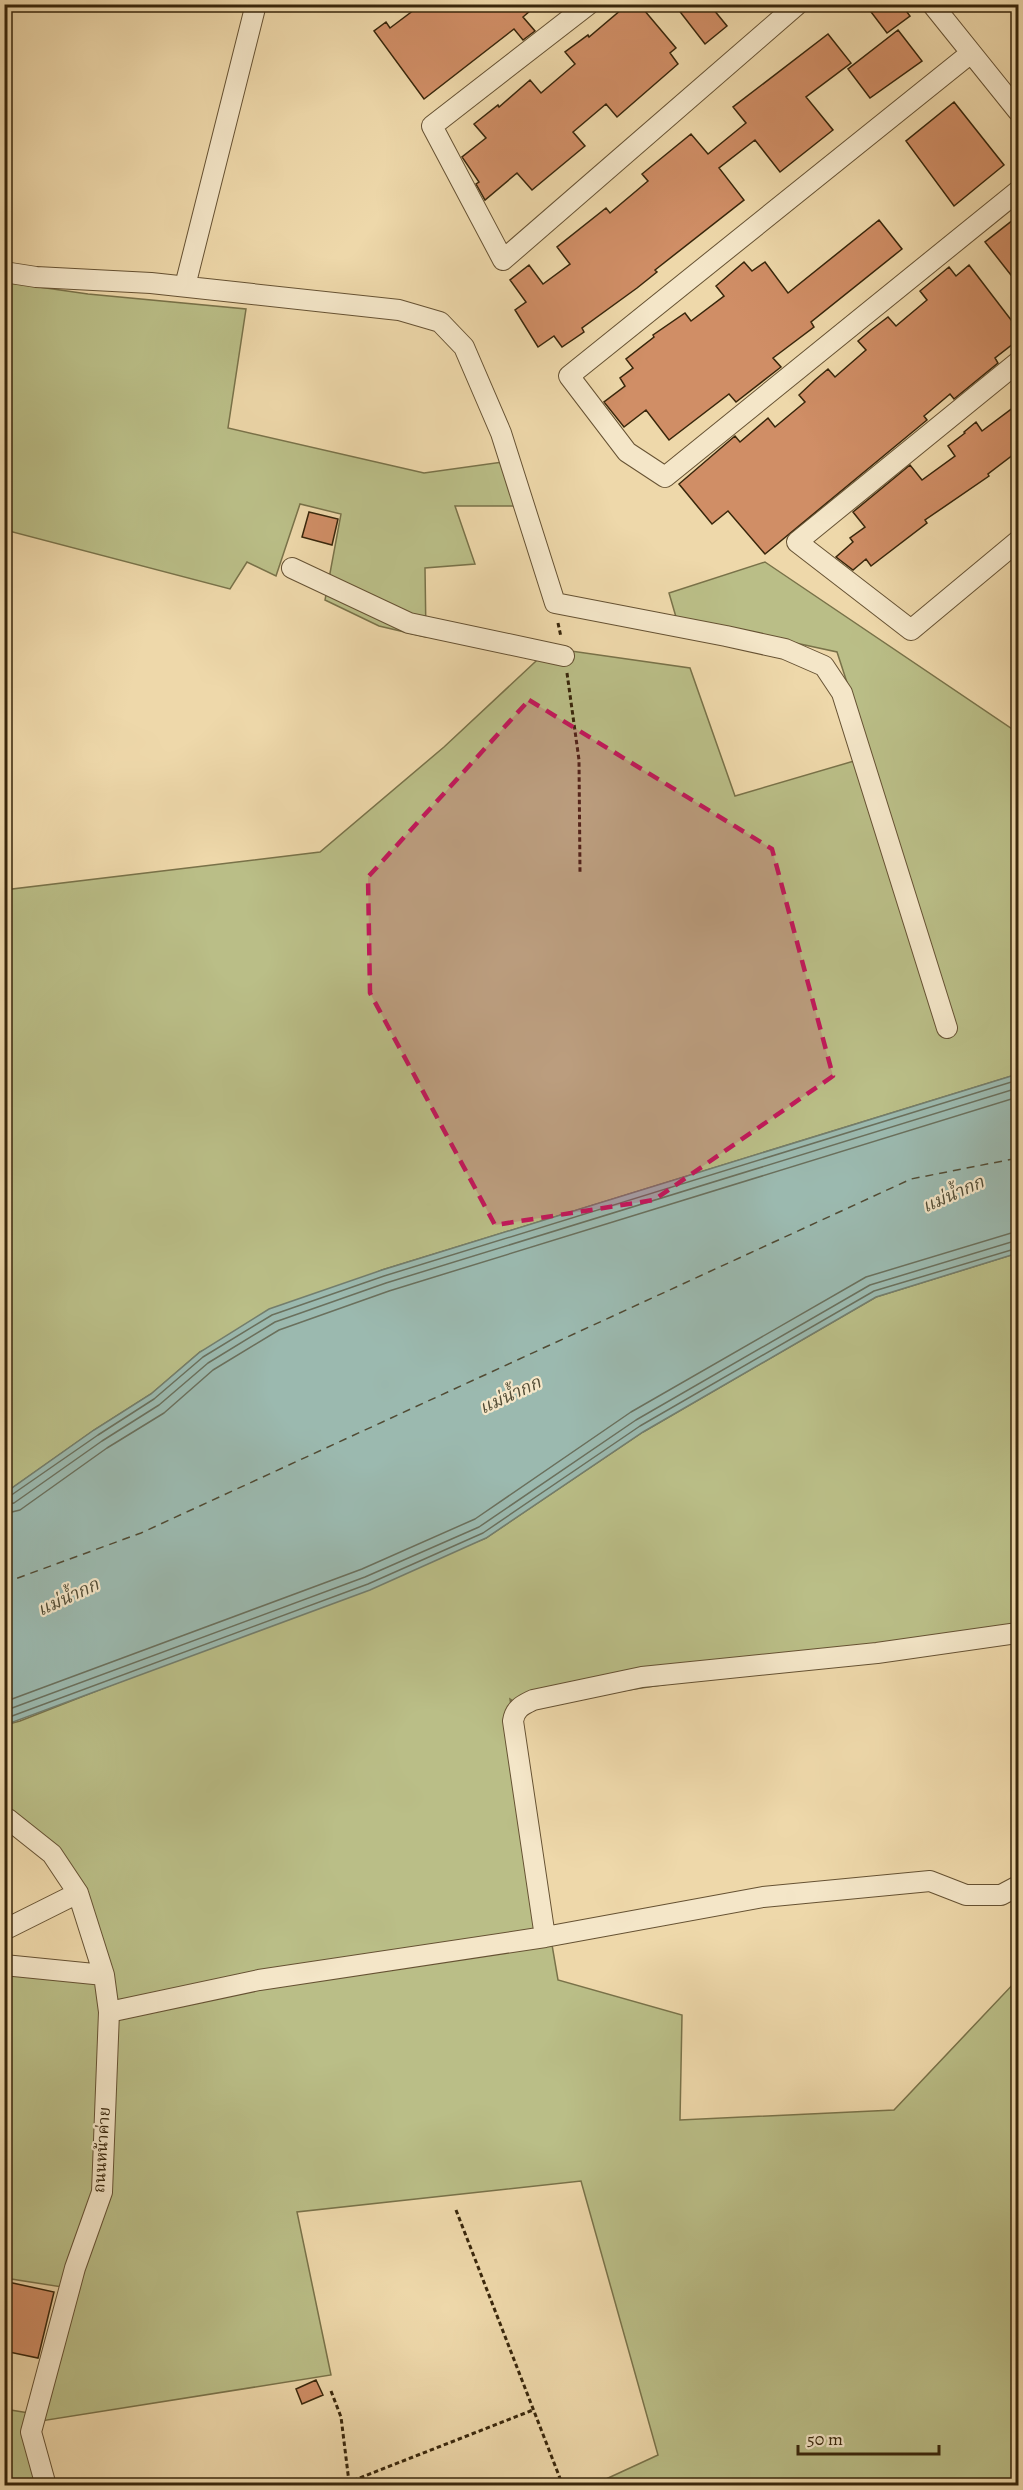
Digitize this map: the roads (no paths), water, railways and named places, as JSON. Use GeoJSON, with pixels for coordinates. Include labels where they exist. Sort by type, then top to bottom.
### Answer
{"type":"FeatureCollection","features":[{"type":"Feature","properties":{"kind":"street"},"geometry":{"type":"LineString","coordinates":[[185,286],[256,4]]}},
{"type":"Feature","properties":{"kind":"street"},"geometry":{"type":"LineString","coordinates":[[589,4],[432,126],[502,260],[798,4]]}},
{"type":"Feature","properties":{"kind":"street"},"geometry":{"type":"LineString","coordinates":[[932,4],[1018,111]]}},
{"type":"Feature","properties":{"kind":"street"},"geometry":{"type":"LineString","coordinates":[[971,52],[569,376],[627,452],[665,477],[1018,191]]}},
{"type":"Feature","properties":{"kind":"street"},"geometry":{"type":"LineString","coordinates":[[4,272],[36,278],[185,286],[399,310],[440,322],[464,347],[501,433],[555,603],[785,649],[824,666],[842,693],[947,1028]]}},
{"type":"Feature","properties":{"kind":"street"},"geometry":{"type":"LineString","coordinates":[[1018,362],[797,542],[911,630],[1018,542]]}},
{"type":"Feature","properties":{"kind":"street"},"geometry":{"type":"LineString","coordinates":[[292,568],[409,623],[564,656]]}},
{"type":"Feature","properties":{"kind":"street"},"geometry":{"type":"LineString","coordinates":[[545,1937],[513,1721],[514,1713],[521,1706],[533,1700],[642,1677],[877,1653],[1018,1633]]}},
{"type":"Feature","properties":{"kind":"street","name":"ถนนหน้าค่าย"},"geometry":{"type":"LineString","coordinates":[[4,1820],[8,1819],[52,1854],[78,1893],[104,1975],[109,2012],[102,2192],[75,2268],[31,2432],[46,2486]]}},
{"type":"Feature","properties":{"kind":"street"},"geometry":{"type":"LineString","coordinates":[[109,2012],[259,1980],[545,1937],[763,1897],[930,1881],[966,1895],[1001,1894],[1018,1886]]}},
{"type":"Feature","properties":{"kind":"street"},"geometry":{"type":"LineString","coordinates":[[4,1930],[78,1893]]}},
{"type":"Feature","properties":{"kind":"street"},"geometry":{"type":"LineString","coordinates":[[4,1965],[104,1975]]}},
{"type":"Feature","properties":{"kind":"water","name":"แม่น้ำกก"},"geometry":{"type":"Polygon","coordinates":[[[1018,1074],[1018,1253],[876,1297],[643,1432],[486,1538],[370,1590],[5,1725],[5,1493],[94,1430],[151,1394],[200,1352],[269,1309],[382,1270],[1018,1074]]]}}]}
